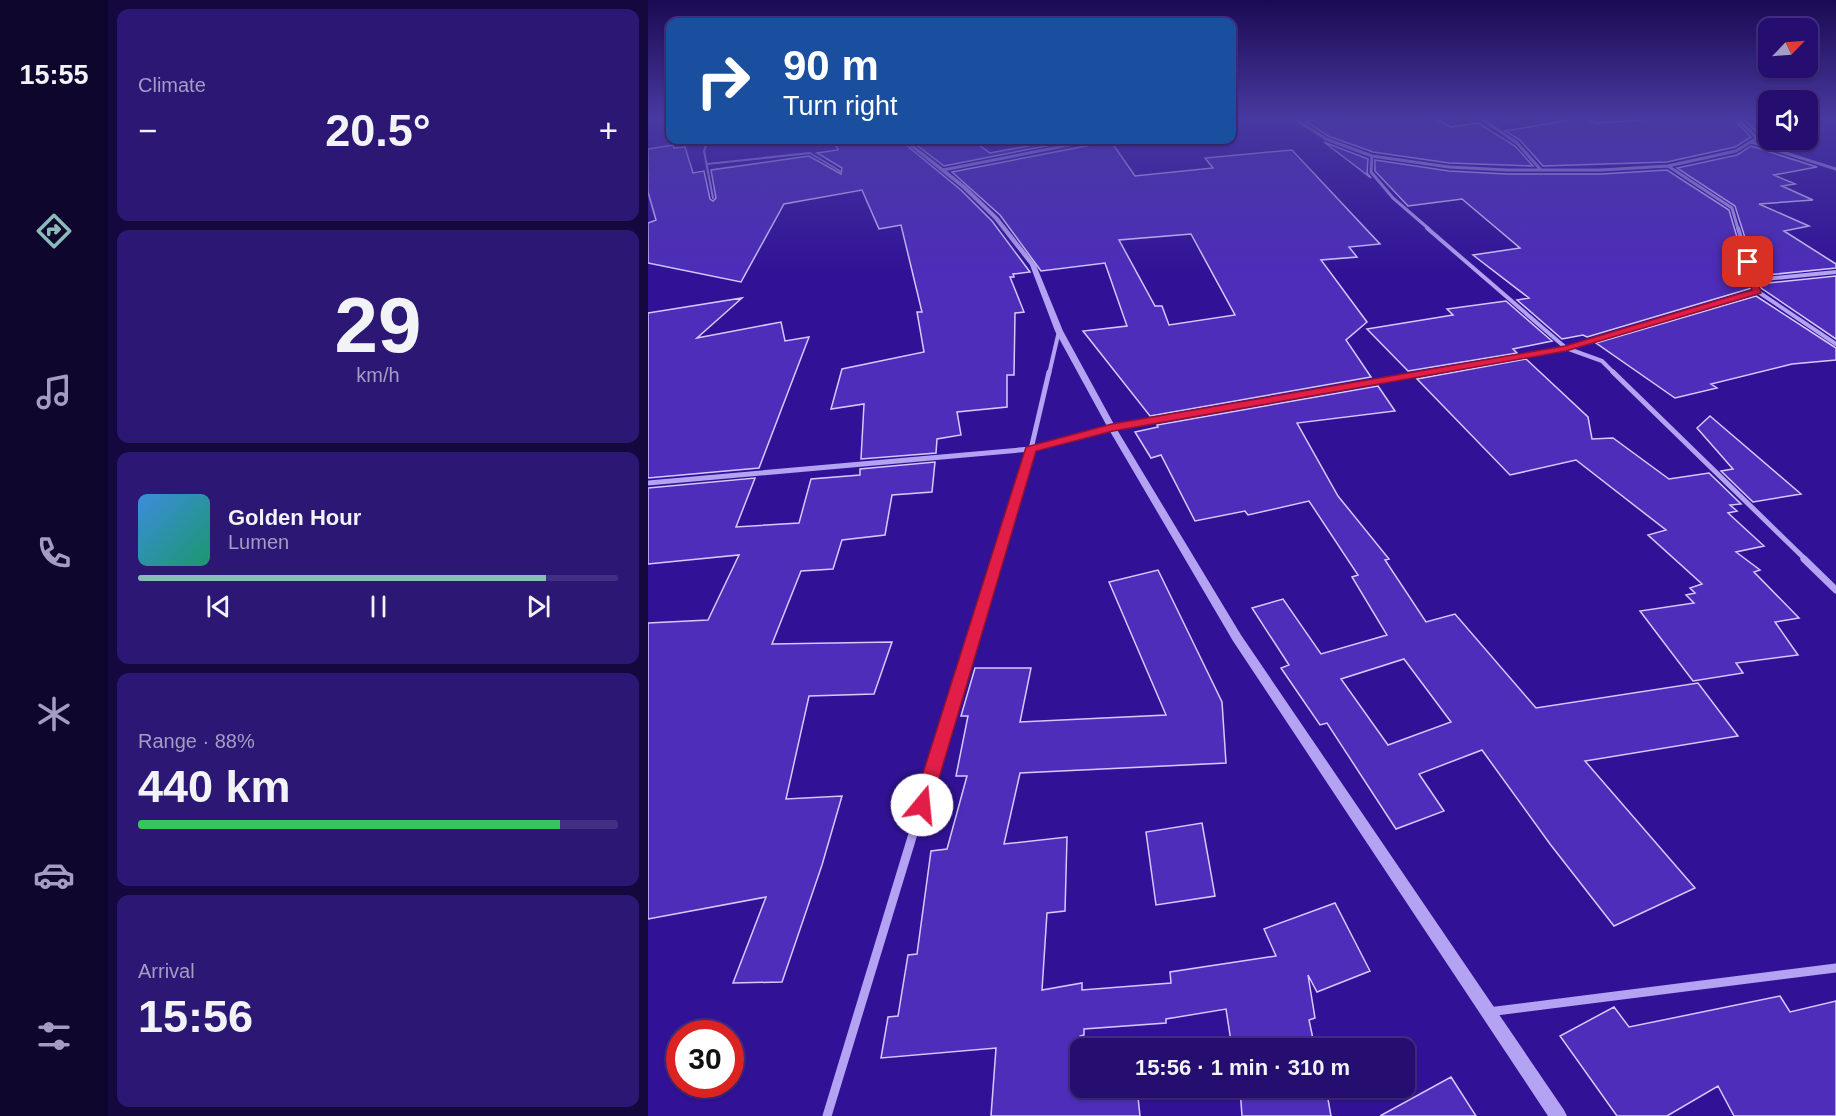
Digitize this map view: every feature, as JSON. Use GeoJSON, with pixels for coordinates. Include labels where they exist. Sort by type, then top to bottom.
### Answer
{"type":"FeatureCollection","features":[{"type":"Feature","properties":{"kind":"street"},"geometry":{"type":"LineString","coordinates":[[943,170],[948,169]]}},
{"type":"Feature","properties":{"kind":"street"},"geometry":{"type":"LineString","coordinates":[[1371,169],[1371,172],[1393,198],[1566,348],[1602,361],[1836,590]]}},
{"type":"Feature","properties":{"kind":"street"},"geometry":{"type":"LineString","coordinates":[[1513,169],[1570,169]]}},
{"type":"Feature","properties":{"kind":"street"},"geometry":{"type":"LineString","coordinates":[[1673,169],[1732,208],[1757,291],[1836,344]]}},
{"type":"Feature","properties":{"kind":"street"},"geometry":{"type":"LineString","coordinates":[[943,170],[996,218],[1034,266],[1059,331],[1112,428],[1237,638],[1558,1116]]}},
{"type":"Feature","properties":{"kind":"street"},"geometry":{"type":"LineString","coordinates":[[1754,280],[1836,272]]}},
{"type":"Feature","properties":{"kind":"street"},"geometry":{"type":"LineString","coordinates":[[648,483],[1030,449],[1112,428],[1566,348],[1757,291]]}},
{"type":"Feature","properties":{"kind":"street"},"geometry":{"type":"LineString","coordinates":[[827,1116],[1030,449],[1059,331]]}},
{"type":"Feature","properties":{"kind":"street"},"geometry":{"type":"LineString","coordinates":[[1488,1012],[1836,968]]}},
{"type":"Feature","properties":{"kind":"lane"},"geometry":{"type":"LineString","coordinates":[[708,169],[713,198]]}},
{"type":"Feature","properties":{"kind":"building"},"geometry":{"type":"Polygon","coordinates":[[[648,169],[692,169],[693,173],[704,171],[710,199],[713,201],[716,198],[711,170],[832,169],[841,174],[842,169],[935,169],[961,190],[992,221],[1030,272],[1013,274],[1014,277],[1010,277],[1024,312],[1015,313],[1014,375],[1007,375],[1007,407],[957,412],[961,435],[937,439],[936,453],[861,459],[864,404],[831,409],[842,369],[924,352],[917,312],[922,312],[901,225],[879,229],[862,190],[784,204],[741,282],[648,263],[648,223],[656,220],[648,192],[648,169]]]}},
{"type":"Feature","properties":{"kind":"building"},"geometry":{"type":"Polygon","coordinates":[[[967,169],[1130,169],[1135,176],[1202,169],[1310,169],[1380,244],[1349,247],[1357,257],[1321,260],[1367,322],[1346,340],[1371,377],[1150,416],[1083,331],[1127,326],[1105,263],[1041,271],[1000,215],[952,172],[967,169]],[[1191,234],[1119,240],[1155,306],[1162,306],[1169,325],[1235,315],[1191,234]]]}},
{"type":"Feature","properties":{"kind":"building"},"geometry":{"type":"Polygon","coordinates":[[[1359,169],[1367,169],[1371,178],[1359,169]]]}},
{"type":"Feature","properties":{"kind":"building"},"geometry":{"type":"Polygon","coordinates":[[[1375,169],[1436,169],[1507,174],[1601,174],[1667,170],[1729,210],[1752,288],[1587,337],[1583,335],[1562,339],[1517,300],[1529,298],[1473,255],[1520,248],[1462,199],[1408,206],[1375,169]]]}},
{"type":"Feature","properties":{"kind":"building"},"geometry":{"type":"Polygon","coordinates":[[[1679,169],[1806,169],[1774,175],[1795,184],[1782,186],[1813,200],[1759,204],[1809,226],[1784,231],[1836,264],[1836,268],[1757,276],[1735,206],[1679,169]]]}},
{"type":"Feature","properties":{"kind":"building"},"geometry":{"type":"Polygon","coordinates":[[[1836,276],[1836,339],[1761,288],[1759,284],[1836,276]]]}},
{"type":"Feature","properties":{"kind":"building"},"geometry":{"type":"Polygon","coordinates":[[[1756,296],[1836,348],[1836,360],[1792,364],[1711,384],[1717,388],[1675,398],[1596,343],[1756,296]]]}},
{"type":"Feature","properties":{"kind":"building"},"geometry":{"type":"Polygon","coordinates":[[[742,298],[697,338],[781,322],[785,341],[809,337],[759,468],[648,478],[648,313],[742,298]]]}},
{"type":"Feature","properties":{"kind":"building"},"geometry":{"type":"Polygon","coordinates":[[[1506,301],[1552,341],[1513,349],[1517,353],[1408,371],[1367,329],[1453,315],[1447,309],[1506,301]]]}},
{"type":"Feature","properties":{"kind":"building"},"geometry":{"type":"Polygon","coordinates":[[[1526,359],[1588,417],[1592,439],[1613,438],[1669,479],[1709,473],[1741,504],[1730,505],[1737,511],[1728,513],[1764,546],[1736,552],[1760,570],[1754,572],[1799,618],[1775,622],[1798,655],[1736,663],[1743,673],[1693,681],[1640,611],[1694,603],[1686,595],[1695,593],[1690,588],[1702,584],[1648,535],[1666,530],[1576,460],[1510,475],[1417,379],[1526,359]]]}},
{"type":"Feature","properties":{"kind":"building"},"geometry":{"type":"Polygon","coordinates":[[[1378,386],[1395,411],[1297,423],[1338,496],[1389,559],[1385,560],[1426,622],[1455,614],[1536,708],[1698,683],[1738,736],[1585,761],[1695,888],[1614,926],[1550,844],[1482,750],[1419,774],[1444,811],[1396,829],[1327,723],[1320,725],[1281,668],[1289,665],[1252,608],[1283,599],[1321,654],[1387,635],[1352,577],[1358,575],[1309,501],[1248,515],[1245,511],[1195,521],[1161,455],[1151,458],[1135,432],[1158,427],[1157,425],[1378,386]],[[1404,659],[1341,679],[1388,745],[1451,722],[1404,659]]]}},
{"type":"Feature","properties":{"kind":"building"},"geometry":{"type":"Polygon","coordinates":[[[1710,416],[1801,494],[1753,502],[1721,471],[1733,469],[1697,428],[1710,416]]]}},
{"type":"Feature","properties":{"kind":"building"},"geometry":{"type":"Polygon","coordinates":[[[935,462],[932,492],[892,495],[885,535],[842,540],[833,569],[801,571],[772,644],[892,642],[874,694],[809,696],[786,799],[842,796],[822,865],[782,982],[733,983],[766,897],[648,919],[648,623],[708,620],[739,555],[648,564],[648,488],[755,478],[736,527],[799,523],[811,479],[860,475],[860,469],[935,462]]]}},
{"type":"Feature","properties":{"kind":"building"},"geometry":{"type":"Polygon","coordinates":[[[1158,570],[1222,702],[1226,763],[1020,773],[1004,844],[1067,837],[1065,911],[1047,913],[1042,990],[1082,983],[1082,990],[1171,983],[1170,972],[1276,956],[1264,929],[1335,903],[1370,971],[1317,992],[1308,975],[1315,1018],[1309,1020],[1313,1038],[1230,1038],[1226,1009],[1166,1019],[1166,1023],[1084,1029],[1084,1035],[1080,1038],[1070,1038],[1070,1098],[1138,1098],[1140,1116],[991,1116],[996,1048],[881,1058],[888,1017],[898,1016],[908,955],[917,954],[931,851],[947,849],[967,776],[956,776],[968,716],[961,716],[975,668],[1031,668],[1020,722],[1166,715],[1109,582],[1158,570]]]}},
{"type":"Feature","properties":{"kind":"building"},"geometry":{"type":"Polygon","coordinates":[[[1202,823],[1215,896],[1156,905],[1146,832],[1202,823]]]}},
{"type":"Feature","properties":{"kind":"building"},"geometry":{"type":"Polygon","coordinates":[[[1780,996],[1790,1012],[1836,1001],[1836,1116],[1734,1116],[1718,1086],[1667,1116],[1617,1116],[1560,1036],[1614,1007],[1629,1027],[1780,996]]]}},
{"type":"Feature","properties":{"kind":"building"},"geometry":{"type":"Polygon","coordinates":[[[1451,1077],[1476,1116],[1380,1116],[1451,1077]]]}},
{"type":"Feature","properties":{"kind":"building"},"geometry":{"type":"Polygon","coordinates":[[[1241,1098],[1328,1098],[1331,1116],[1242,1116],[1241,1098]]]}},
{"type":"Feature","properties":{"kind":"route"},"geometry":{"type":"LineString","coordinates":[[922,805],[1030,449],[1112,428],[1566,348],[1757,291],[1748,262]]}}]}
